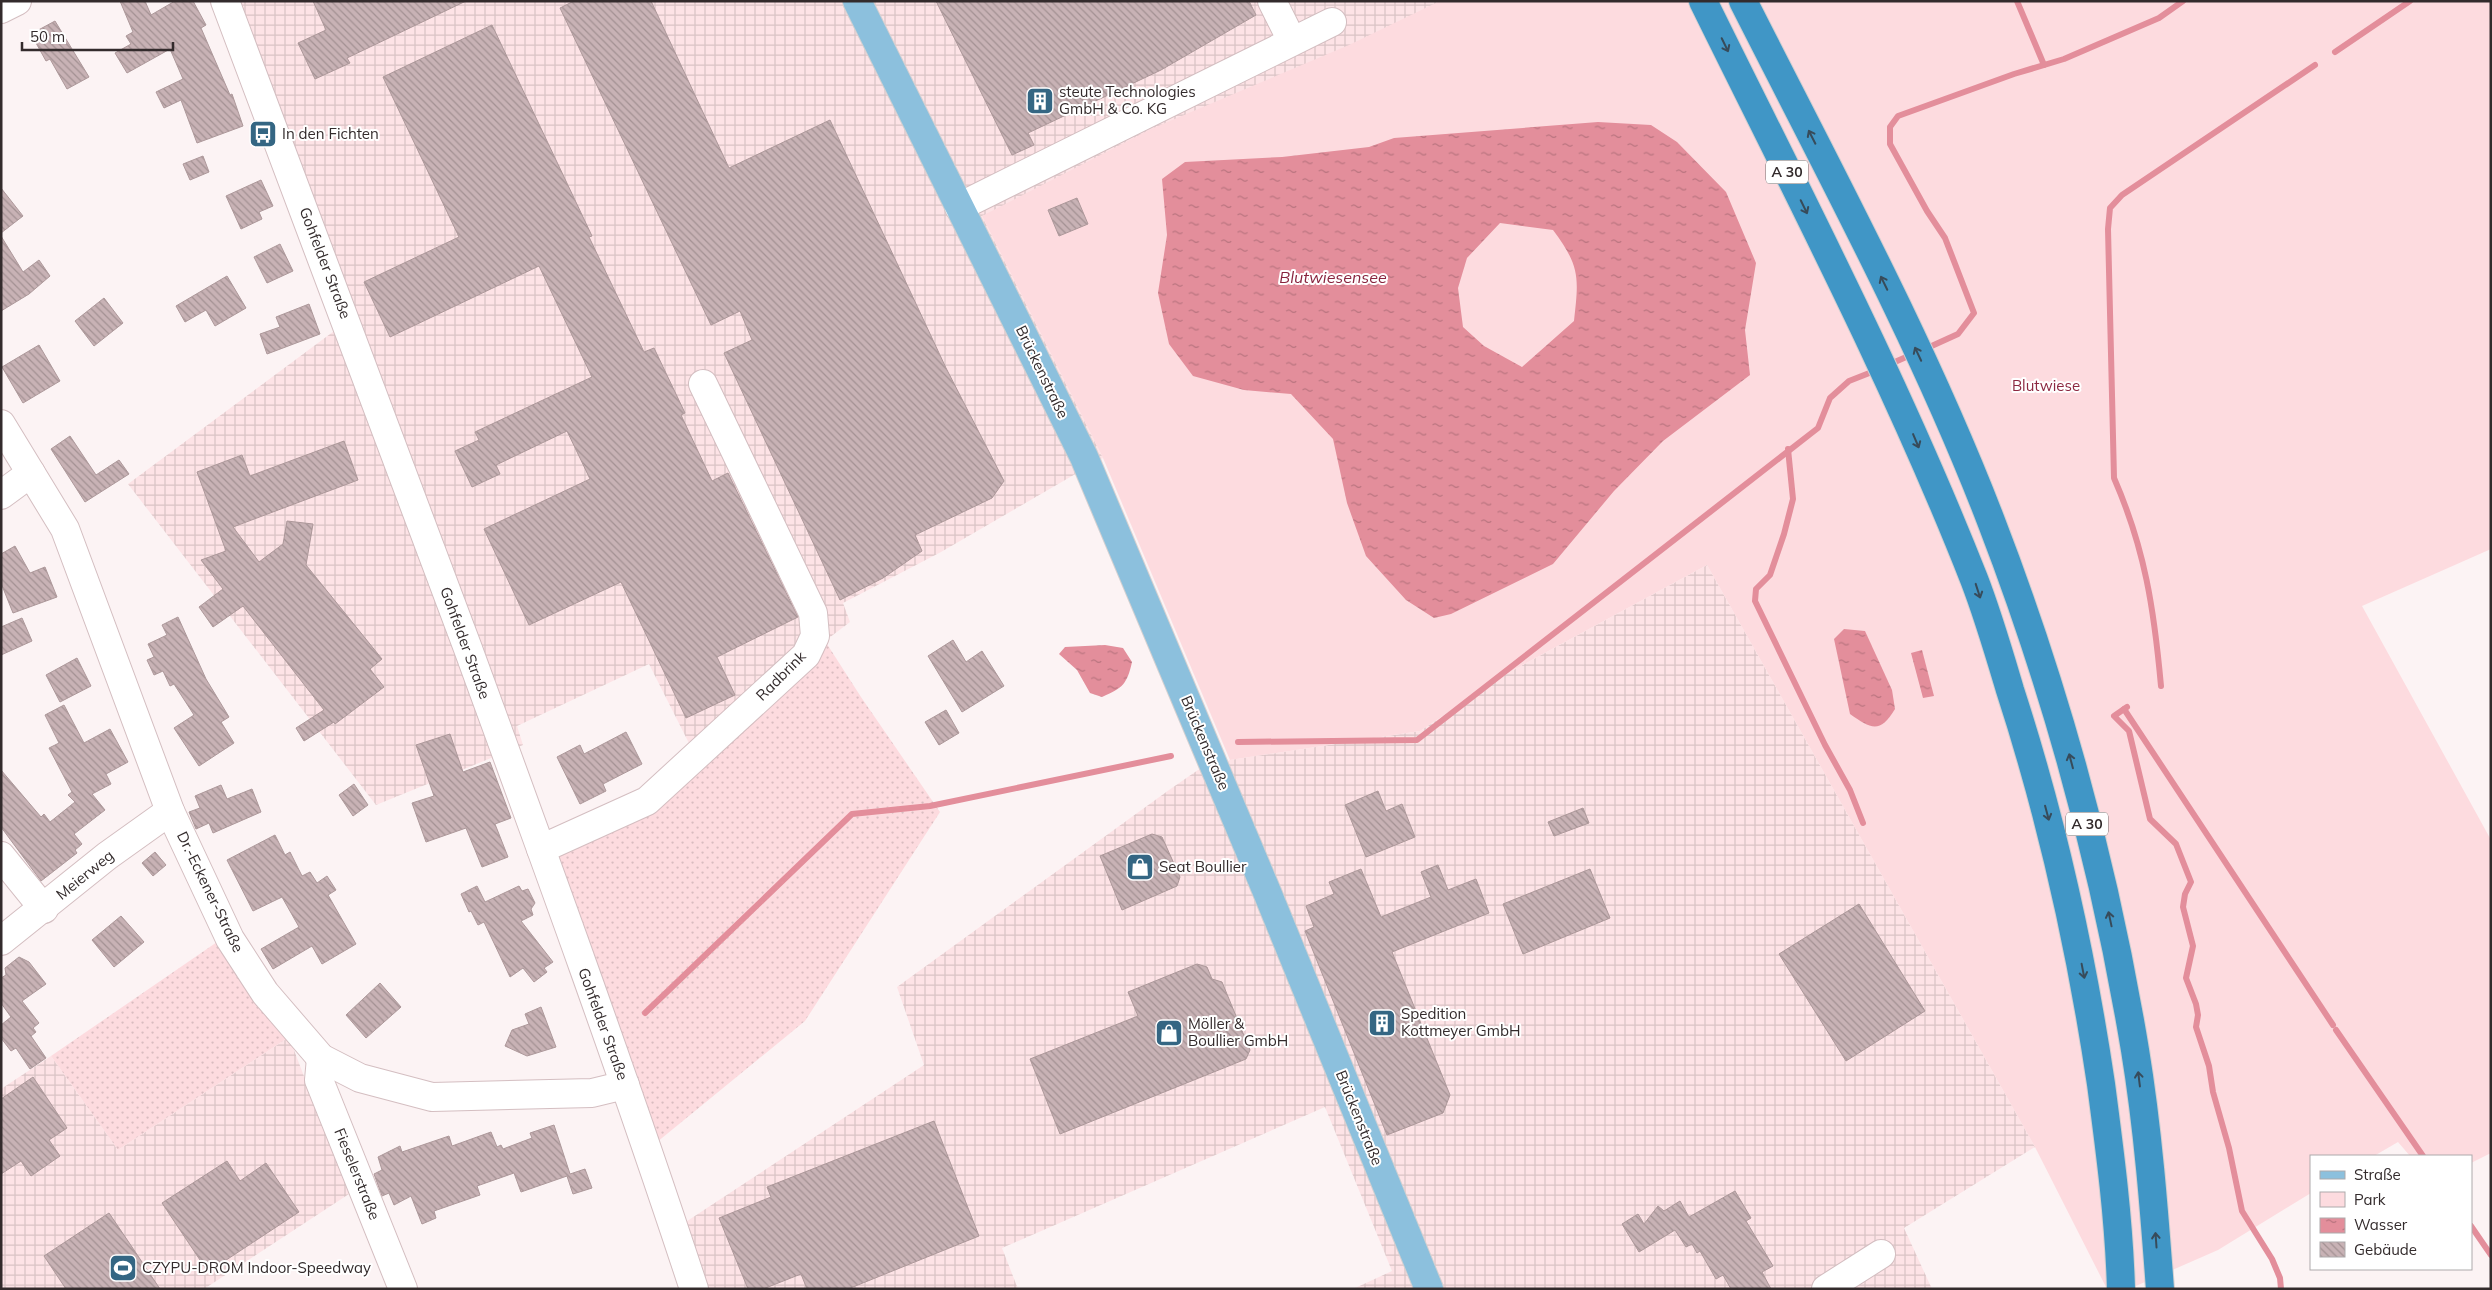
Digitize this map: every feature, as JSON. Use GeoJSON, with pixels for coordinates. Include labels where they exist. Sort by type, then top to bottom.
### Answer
{"type":"FeatureCollection","features":[{"type":"Feature","properties":{"kind":"highway","name":"A 30"},"geometry":{"type":"LineString","coordinates":[[1703,1],[1897,396],[1975,583],[2032,757],[2063,875],[2088,1001],[2105,1114],[2120,1242],[2122,1289]]}},
{"type":"Feature","properties":{"kind":"highway","name":"A 30"},"geometry":{"type":"LineString","coordinates":[[1743,1],[1930,380],[1991,520],[2061,723],[2101,876],[2136,1054],[2154,1213],[2160,1289]]}},
{"type":"Feature","properties":{"kind":"main road","name":"Brückenstraße"},"geometry":{"type":"LineString","coordinates":[[857,1],[1051,389],[1105,505],[1271,901],[1429,1289]]}},
{"type":"Feature","properties":{"kind":"street"},"geometry":{"type":"LineString","coordinates":[[1,9],[17,1]]}},
{"type":"Feature","properties":{"kind":"street","name":"Gohfelder Straße"},"geometry":{"type":"LineString","coordinates":[[225,1],[324,258],[541,849],[625,1085],[694,1289]]}},
{"type":"Feature","properties":{"kind":"street"},"geometry":{"type":"LineString","coordinates":[[1272,1],[1292,41]]}},
{"type":"Feature","properties":{"kind":"street"},"geometry":{"type":"LineString","coordinates":[[959,207],[1332,22]]}},
{"type":"Feature","properties":{"kind":"street","name":"Radbrink"},"geometry":{"type":"LineString","coordinates":[[541,849],[647,801],[806,655],[815,636],[812,614],[703,384]]}},
{"type":"Feature","properties":{"kind":"street","name":"Dr.-Eckener-Straße"},"geometry":{"type":"LineString","coordinates":[[1,424],[65,529],[170,811],[230,939],[265,993],[321,1058],[360,1078],[432,1097],[592,1094],[625,1085]]}},
{"type":"Feature","properties":{"kind":"street"},"geometry":{"type":"LineString","coordinates":[[1,495],[31,474]]}},
{"type":"Feature","properties":{"kind":"street","name":"Meierweg"},"geometry":{"type":"LineString","coordinates":[[1,941],[44,909],[107,856],[170,811]]}},
{"type":"Feature","properties":{"kind":"street"},"geometry":{"type":"LineString","coordinates":[[1,856],[44,909]]}},
{"type":"Feature","properties":{"kind":"street","name":"Fieselerstraße"},"geometry":{"type":"LineString","coordinates":[[321,1058],[319,1080],[403,1289]]}},
{"type":"Feature","properties":{"kind":"street"},"geometry":{"type":"LineString","coordinates":[[1826,1289],[1881,1254]]}},
{"type":"Feature","properties":{"kind":"shaded area"},"geometry":{"type":"Polygon","coordinates":[[[235,1],[1661,1],[982,216],[1103,458],[941,552],[843,603],[850,622],[825,641],[699,763],[649,664],[517,726],[523,745],[376,805],[128,484],[357,314],[235,1]]]}},
{"type":"Feature","properties":{"kind":"shaded area"},"geometry":{"type":"Polygon","coordinates":[[[1707,565],[2035,1147],[1904,1228],[1932,1289],[1353,1289],[1392,1271],[1325,1107],[1002,1248],[1018,1289],[691,1289],[672,1231],[924,1065],[897,987],[1169,790],[1198,770],[1230,760],[1420,731],[1508,673],[1707,565]]]}},
{"type":"Feature","properties":{"kind":"shaded area"},"geometry":{"type":"Polygon","coordinates":[[[289,1037],[349,1194],[204,1289],[1,1289],[1,1089],[51,1056],[118,1150],[289,1037]]]}},
{"type":"Feature","properties":{"kind":"green space","name":"Blutwiese"},"geometry":{"type":"Polygon","coordinates":[[[1440,1],[2491,1],[2491,549],[2362,606],[2491,840],[2491,1153],[2472,1162],[2472,1155],[2409,1155],[2398,1142],[2376,1155],[2310,1155],[2310,1194],[2218,1250],[2129,1289],[2107,1289],[2035,1147],[1707,565],[1508,673],[1420,731],[1230,760],[1103,458],[982,216],[1151,129],[1349,45],[1440,1]]]}},
{"type":"Feature","properties":{"kind":"green space"},"geometry":{"type":"Polygon","coordinates":[[[825,641],[940,812],[805,1021],[651,1147],[556,855],[653,805],[825,641]]]}},
{"type":"Feature","properties":{"kind":"green space"},"geometry":{"type":"Polygon","coordinates":[[[220,940],[289,1037],[118,1150],[51,1056],[220,940]]]}},
{"type":"Feature","properties":{"kind":"water","name":"Blutwiesensee"},"geometry":{"type":"Polygon","coordinates":[[[1598,122],[1651,125],[1677,142],[1726,192],[1756,263],[1745,330],[1750,375],[1663,441],[1614,491],[1553,564],[1451,614],[1434,618],[1406,600],[1366,556],[1347,503],[1333,439],[1291,394],[1244,390],[1193,376],[1169,344],[1158,293],[1167,235],[1162,179],[1185,162],[1282,157],[1369,147],[1394,138],[1598,122]],[[1500,223],[1467,258],[1458,288],[1463,327],[1484,346],[1522,367],[1574,321],[1577,293],[1576,272],[1562,242],[1553,230],[1500,223]]]}},
{"type":"Feature","properties":{"kind":"water"},"geometry":{"type":"Polygon","coordinates":[[[1844,629],[1865,631],[1892,690],[1895,709],[1890,717],[1880,726],[1870,726],[1850,714],[1834,639],[1844,629]]]}},
{"type":"Feature","properties":{"kind":"water"},"geometry":{"type":"Polygon","coordinates":[[[1105,645],[1123,648],[1132,662],[1123,684],[1115,691],[1102,697],[1090,693],[1077,670],[1059,654],[1065,647],[1105,645]]]}},
{"type":"Feature","properties":{"kind":"water"},"geometry":{"type":"Polygon","coordinates":[[[1922,650],[1934,696],[1923,698],[1911,653],[1922,650]]]}},
{"type":"Feature","properties":{"kind":"building"},"geometry":{"type":"Polygon","coordinates":[[[120,1],[145,1],[151,15],[175,1],[193,1],[206,25],[201,28],[230,95],[232,94],[243,126],[197,143],[181,100],[164,108],[156,92],[183,79],[170,49],[127,73],[115,53],[131,44],[126,36],[133,32],[120,1]]]}},
{"type":"Feature","properties":{"kind":"building"},"geometry":{"type":"Polygon","coordinates":[[[313,1],[466,1],[347,58],[350,63],[315,79],[298,43],[326,30],[313,1]]]}},
{"type":"Feature","properties":{"kind":"building"},"geometry":{"type":"Polygon","coordinates":[[[574,1],[651,1],[729,168],[830,120],[946,368],[1004,481],[992,498],[915,535],[922,551],[883,578],[840,600],[724,353],[752,340],[740,311],[711,325],[560,8],[574,1]]]}},
{"type":"Feature","properties":{"kind":"building","name":"steute Technologies GmbH & Co. KG"},"geometry":{"type":"Polygon","coordinates":[[[936,1],[1249,1],[1256,15],[1161,70],[1028,133],[1034,145],[1012,155],[936,1]]]}},
{"type":"Feature","properties":{"kind":"building"},"geometry":{"type":"Polygon","coordinates":[[[55,21],[89,77],[67,89],[50,59],[46,61],[31,34],[55,21]]]}},
{"type":"Feature","properties":{"kind":"building"},"geometry":{"type":"Polygon","coordinates":[[[492,25],[592,236],[589,237],[644,352],[654,348],[685,413],[681,415],[712,481],[728,473],[798,617],[717,657],[735,695],[686,718],[621,582],[529,625],[484,529],[590,479],[567,431],[496,465],[500,474],[472,487],[455,451],[479,440],[475,432],[592,377],[539,266],[390,337],[364,282],[459,237],[383,77],[492,25]]]}},
{"type":"Feature","properties":{"kind":"building"},"geometry":{"type":"Polygon","coordinates":[[[203,156],[209,172],[190,180],[183,164],[203,156]]]}},
{"type":"Feature","properties":{"kind":"building"},"geometry":{"type":"Polygon","coordinates":[[[261,180],[273,206],[259,212],[262,219],[241,229],[226,196],[261,180]]]}},
{"type":"Feature","properties":{"kind":"building"},"geometry":{"type":"Polygon","coordinates":[[[1,188],[23,216],[1,233],[1,188]]]}},
{"type":"Feature","properties":{"kind":"building"},"geometry":{"type":"Polygon","coordinates":[[[1077,198],[1088,224],[1059,236],[1048,210],[1077,198]]]}},
{"type":"Feature","properties":{"kind":"building"},"geometry":{"type":"Polygon","coordinates":[[[1,236],[23,272],[39,260],[50,276],[29,294],[1,311],[1,236]]]}},
{"type":"Feature","properties":{"kind":"building"},"geometry":{"type":"Polygon","coordinates":[[[280,244],[293,271],[267,283],[254,257],[280,244]]]}},
{"type":"Feature","properties":{"kind":"building"},"geometry":{"type":"Polygon","coordinates":[[[227,276],[246,308],[215,326],[206,310],[185,322],[176,306],[227,276]]]}},
{"type":"Feature","properties":{"kind":"building"},"geometry":{"type":"Polygon","coordinates":[[[104,298],[123,323],[94,346],[75,321],[104,298]]]}},
{"type":"Feature","properties":{"kind":"building"},"geometry":{"type":"Polygon","coordinates":[[[309,304],[320,334],[267,354],[260,334],[280,327],[276,317],[309,304]]]}},
{"type":"Feature","properties":{"kind":"building"},"geometry":{"type":"Polygon","coordinates":[[[39,345],[60,381],[23,403],[2,367],[39,345]]]}},
{"type":"Feature","properties":{"kind":"building"},"geometry":{"type":"Polygon","coordinates":[[[70,436],[96,475],[119,460],[129,474],[85,502],[51,449],[70,436]]]}},
{"type":"Feature","properties":{"kind":"building"},"geometry":{"type":"Polygon","coordinates":[[[344,441],[358,480],[233,527],[259,562],[283,544],[287,521],[313,524],[306,565],[382,659],[370,669],[384,687],[335,724],[334,722],[304,741],[296,728],[324,710],[243,606],[213,627],[199,607],[223,589],[201,560],[226,551],[197,472],[242,455],[250,476],[344,441]]]}},
{"type":"Feature","properties":{"kind":"building"},"geometry":{"type":"Polygon","coordinates":[[[15,546],[30,573],[45,567],[57,597],[13,613],[1,583],[1,554],[15,546]]]}},
{"type":"Feature","properties":{"kind":"building"},"geometry":{"type":"Polygon","coordinates":[[[178,617],[206,679],[229,717],[221,722],[234,743],[199,766],[174,728],[194,715],[174,684],[170,686],[163,671],[154,675],[147,660],[154,657],[148,644],[167,635],[162,625],[178,617]]]}},
{"type":"Feature","properties":{"kind":"building"},"geometry":{"type":"Polygon","coordinates":[[[22,618],[32,641],[1,655],[1,627],[22,618]]]}},
{"type":"Feature","properties":{"kind":"building"},"geometry":{"type":"Polygon","coordinates":[[[953,640],[966,662],[982,651],[1004,686],[962,712],[928,656],[953,640]]]}},
{"type":"Feature","properties":{"kind":"building"},"geometry":{"type":"Polygon","coordinates":[[[77,658],[91,686],[60,702],[46,675],[77,658]]]}},
{"type":"Feature","properties":{"kind":"building"},"geometry":{"type":"Polygon","coordinates":[[[64,705],[84,743],[110,729],[128,762],[106,774],[111,784],[92,794],[105,810],[74,834],[82,844],[75,850],[77,853],[41,881],[1,827],[1,770],[41,817],[44,814],[50,822],[75,802],[68,795],[72,792],[49,748],[59,743],[45,715],[64,705]]]}},
{"type":"Feature","properties":{"kind":"building"},"geometry":{"type":"Polygon","coordinates":[[[946,710],[959,733],[939,745],[925,722],[946,710]]]}},
{"type":"Feature","properties":{"kind":"building"},"geometry":{"type":"Polygon","coordinates":[[[626,732],[642,764],[603,784],[606,791],[580,804],[557,757],[580,745],[584,754],[626,732]]]}},
{"type":"Feature","properties":{"kind":"building"},"geometry":{"type":"Polygon","coordinates":[[[450,734],[463,772],[490,762],[511,818],[495,824],[508,857],[482,867],[466,828],[426,842],[412,803],[434,796],[416,745],[450,734]]]}},
{"type":"Feature","properties":{"kind":"building"},"geometry":{"type":"Polygon","coordinates":[[[354,784],[368,805],[353,816],[339,795],[354,784]]]}},
{"type":"Feature","properties":{"kind":"building"},"geometry":{"type":"Polygon","coordinates":[[[221,785],[227,799],[252,789],[261,812],[213,833],[209,823],[196,829],[189,812],[200,808],[195,796],[221,785]]]}},
{"type":"Feature","properties":{"kind":"building"},"geometry":{"type":"Polygon","coordinates":[[[1378,791],[1386,811],[1402,804],[1415,837],[1366,857],[1345,805],[1378,791]]]}},
{"type":"Feature","properties":{"kind":"building"},"geometry":{"type":"Polygon","coordinates":[[[1583,808],[1589,823],[1554,836],[1548,822],[1583,808]]]}},
{"type":"Feature","properties":{"kind":"building","name":"Seat Boullier"},"geometry":{"type":"Polygon","coordinates":[[[1152,834],[1162,837],[1180,877],[1177,886],[1122,910],[1100,856],[1152,834]]]}},
{"type":"Feature","properties":{"kind":"building"},"geometry":{"type":"Polygon","coordinates":[[[275,835],[285,855],[290,852],[302,876],[310,872],[317,883],[327,876],[336,890],[328,895],[356,944],[322,964],[312,946],[273,969],[261,949],[299,927],[282,897],[253,911],[227,860],[275,835]]]}},
{"type":"Feature","properties":{"kind":"building"},"geometry":{"type":"Polygon","coordinates":[[[155,852],[166,865],[153,876],[142,863],[155,852]]]}},
{"type":"Feature","properties":{"kind":"building","name":"Spedition Kottmeyer GmbH"},"geometry":{"type":"Polygon","coordinates":[[[1438,865],[1448,890],[1476,879],[1489,913],[1392,952],[1450,1095],[1443,1113],[1387,1135],[1305,931],[1314,927],[1306,906],[1334,894],[1329,882],[1361,869],[1381,917],[1431,897],[1421,872],[1438,865]]]}},
{"type":"Feature","properties":{"kind":"building"},"geometry":{"type":"Polygon","coordinates":[[[1590,869],[1610,918],[1523,954],[1503,904],[1590,869]]]}},
{"type":"Feature","properties":{"kind":"building"},"geometry":{"type":"Polygon","coordinates":[[[477,886],[485,902],[519,886],[522,891],[528,889],[535,903],[531,909],[533,915],[521,921],[553,962],[544,968],[547,972],[534,982],[523,968],[510,977],[484,922],[478,925],[471,911],[469,912],[461,894],[477,886]]]}},
{"type":"Feature","properties":{"kind":"building"},"geometry":{"type":"Polygon","coordinates":[[[1859,904],[1925,1011],[1846,1061],[1779,954],[1859,904]]]}},
{"type":"Feature","properties":{"kind":"building"},"geometry":{"type":"Polygon","coordinates":[[[121,916],[144,942],[114,967],[92,940],[121,916]]]}},
{"type":"Feature","properties":{"kind":"building"},"geometry":{"type":"Polygon","coordinates":[[[19,957],[29,962],[46,984],[22,1001],[39,1023],[33,1028],[36,1032],[31,1036],[46,1058],[30,1069],[16,1048],[11,1051],[1,1038],[1,1025],[11,1017],[1,1003],[1,978],[6,975],[5,968],[19,957]]]}},
{"type":"Feature","properties":{"kind":"building","name":"Möller & Boullier GmbH"},"geometry":{"type":"Polygon","coordinates":[[[1197,964],[1207,967],[1212,979],[1222,982],[1250,1050],[1246,1059],[1060,1134],[1030,1059],[1138,1016],[1128,992],[1197,964]]]}},
{"type":"Feature","properties":{"kind":"building"},"geometry":{"type":"Polygon","coordinates":[[[380,983],[401,1007],[366,1038],[346,1015],[380,983]]]}},
{"type":"Feature","properties":{"kind":"building"},"geometry":{"type":"Polygon","coordinates":[[[541,1007],[556,1047],[527,1056],[505,1046],[512,1030],[529,1024],[525,1014],[541,1007]]]}},
{"type":"Feature","properties":{"kind":"building"},"geometry":{"type":"Polygon","coordinates":[[[33,1077],[67,1128],[49,1140],[60,1156],[31,1176],[21,1161],[1,1174],[1,1099],[33,1077]]]}},
{"type":"Feature","properties":{"kind":"building"},"geometry":{"type":"Polygon","coordinates":[[[934,1121],[979,1236],[848,1289],[807,1289],[801,1274],[763,1289],[748,1289],[719,1218],[771,1197],[767,1187],[934,1121]]]}},
{"type":"Feature","properties":{"kind":"building"},"geometry":{"type":"Polygon","coordinates":[[[554,1125],[570,1174],[585,1169],[592,1188],[573,1194],[567,1176],[521,1192],[514,1173],[477,1186],[480,1195],[434,1211],[436,1218],[422,1224],[411,1196],[394,1205],[389,1193],[382,1196],[374,1174],[382,1170],[378,1157],[400,1146],[402,1152],[449,1136],[452,1146],[491,1132],[497,1147],[501,1145],[503,1149],[532,1138],[530,1133],[554,1125]]]}},
{"type":"Feature","properties":{"kind":"building"},"geometry":{"type":"Polygon","coordinates":[[[227,1161],[240,1181],[266,1163],[299,1212],[208,1272],[162,1203],[227,1161]]]}},
{"type":"Feature","properties":{"kind":"building"},"geometry":{"type":"Polygon","coordinates":[[[1735,1191],[1751,1218],[1746,1221],[1773,1266],[1762,1272],[1771,1289],[1731,1289],[1723,1275],[1716,1279],[1700,1251],[1697,1253],[1692,1244],[1686,1247],[1675,1230],[1639,1252],[1622,1224],[1638,1214],[1644,1224],[1658,1206],[1664,1211],[1680,1201],[1689,1217],[1735,1191]]]}},
{"type":"Feature","properties":{"kind":"building"},"geometry":{"type":"Polygon","coordinates":[[[109,1213],[160,1289],[66,1289],[44,1256],[109,1213]]]}},
{"type":"Feature","properties":{"kind":"waterway"},"geometry":{"type":"LineString","coordinates":[[2017,1],[2044,65]]}},
{"type":"Feature","properties":{"kind":"waterway"},"geometry":{"type":"LineString","coordinates":[[1925,349],[1958,334],[1974,313],[1945,238],[1927,211],[1890,144],[1890,127],[1898,116],[2014,74],[2064,59],[2159,18],[2183,1]]}},
{"type":"Feature","properties":{"kind":"waterway"},"geometry":{"type":"LineString","coordinates":[[2335,52],[2410,1]]}},
{"type":"Feature","properties":{"kind":"waterway"},"geometry":{"type":"LineString","coordinates":[[2161,686],[2147,580],[2125,504],[2114,478],[2108,229],[2110,208],[2122,195],[2315,65]]}},
{"type":"Feature","properties":{"kind":"waterway"},"geometry":{"type":"LineString","coordinates":[[1888,365],[1913,354]]}},
{"type":"Feature","properties":{"kind":"waterway"},"geometry":{"type":"LineString","coordinates":[[1238,742],[1417,740],[1818,428],[1830,398],[1849,381],[1877,370]]}},
{"type":"Feature","properties":{"kind":"waterway"},"geometry":{"type":"LineString","coordinates":[[1788,449],[1793,499],[1784,534],[1770,575],[1756,589],[1755,601],[1825,745],[1850,790],[1863,823]]}},
{"type":"Feature","properties":{"kind":"waterway"},"geometry":{"type":"LineString","coordinates":[[2127,707],[2114,716],[2129,731],[2150,819],[2176,844],[2191,882],[2185,894],[2183,907],[2193,946],[2186,978],[2196,1004],[2198,1015],[2196,1027],[2209,1066],[2213,1092],[2229,1148],[2242,1211],[2272,1259],[2280,1278],[2281,1289]]}},
{"type":"Feature","properties":{"kind":"waterway"},"geometry":{"type":"LineString","coordinates":[[2124,709],[2333,1025]]}},
{"type":"Feature","properties":{"kind":"waterway"},"geometry":{"type":"LineString","coordinates":[[645,1013],[852,814],[930,806],[1171,756]]}},
{"type":"Feature","properties":{"kind":"waterway"},"geometry":{"type":"LineString","coordinates":[[2336,1030],[2422,1155]]}},
{"type":"Feature","properties":{"kind":"waterway"},"geometry":{"type":"LineString","coordinates":[[2472,1227],[2491,1255]]}},
{"type":"Feature","properties":{"kind":"place","name":"steute Technologies GmbH & Co. KG"},"geometry":{"type":"Point","coordinates":[1040,101]}},
{"type":"Feature","properties":{"kind":"place","name":"In den Fichten"},"geometry":{"type":"Point","coordinates":[263,134]}},
{"type":"Feature","properties":{"kind":"place","name":"Seat Boullier"},"geometry":{"type":"Point","coordinates":[1140,867]}},
{"type":"Feature","properties":{"kind":"place","name":"Spedition Kottmeyer GmbH"},"geometry":{"type":"Point","coordinates":[1382,1023]}},
{"type":"Feature","properties":{"kind":"place","name":"Möller & Boullier GmbH"},"geometry":{"type":"Point","coordinates":[1169,1033]}},
{"type":"Feature","properties":{"kind":"place","name":"CZYPU-DROM Indoor-Speedway"},"geometry":{"type":"Point","coordinates":[123,1268]}}]}
